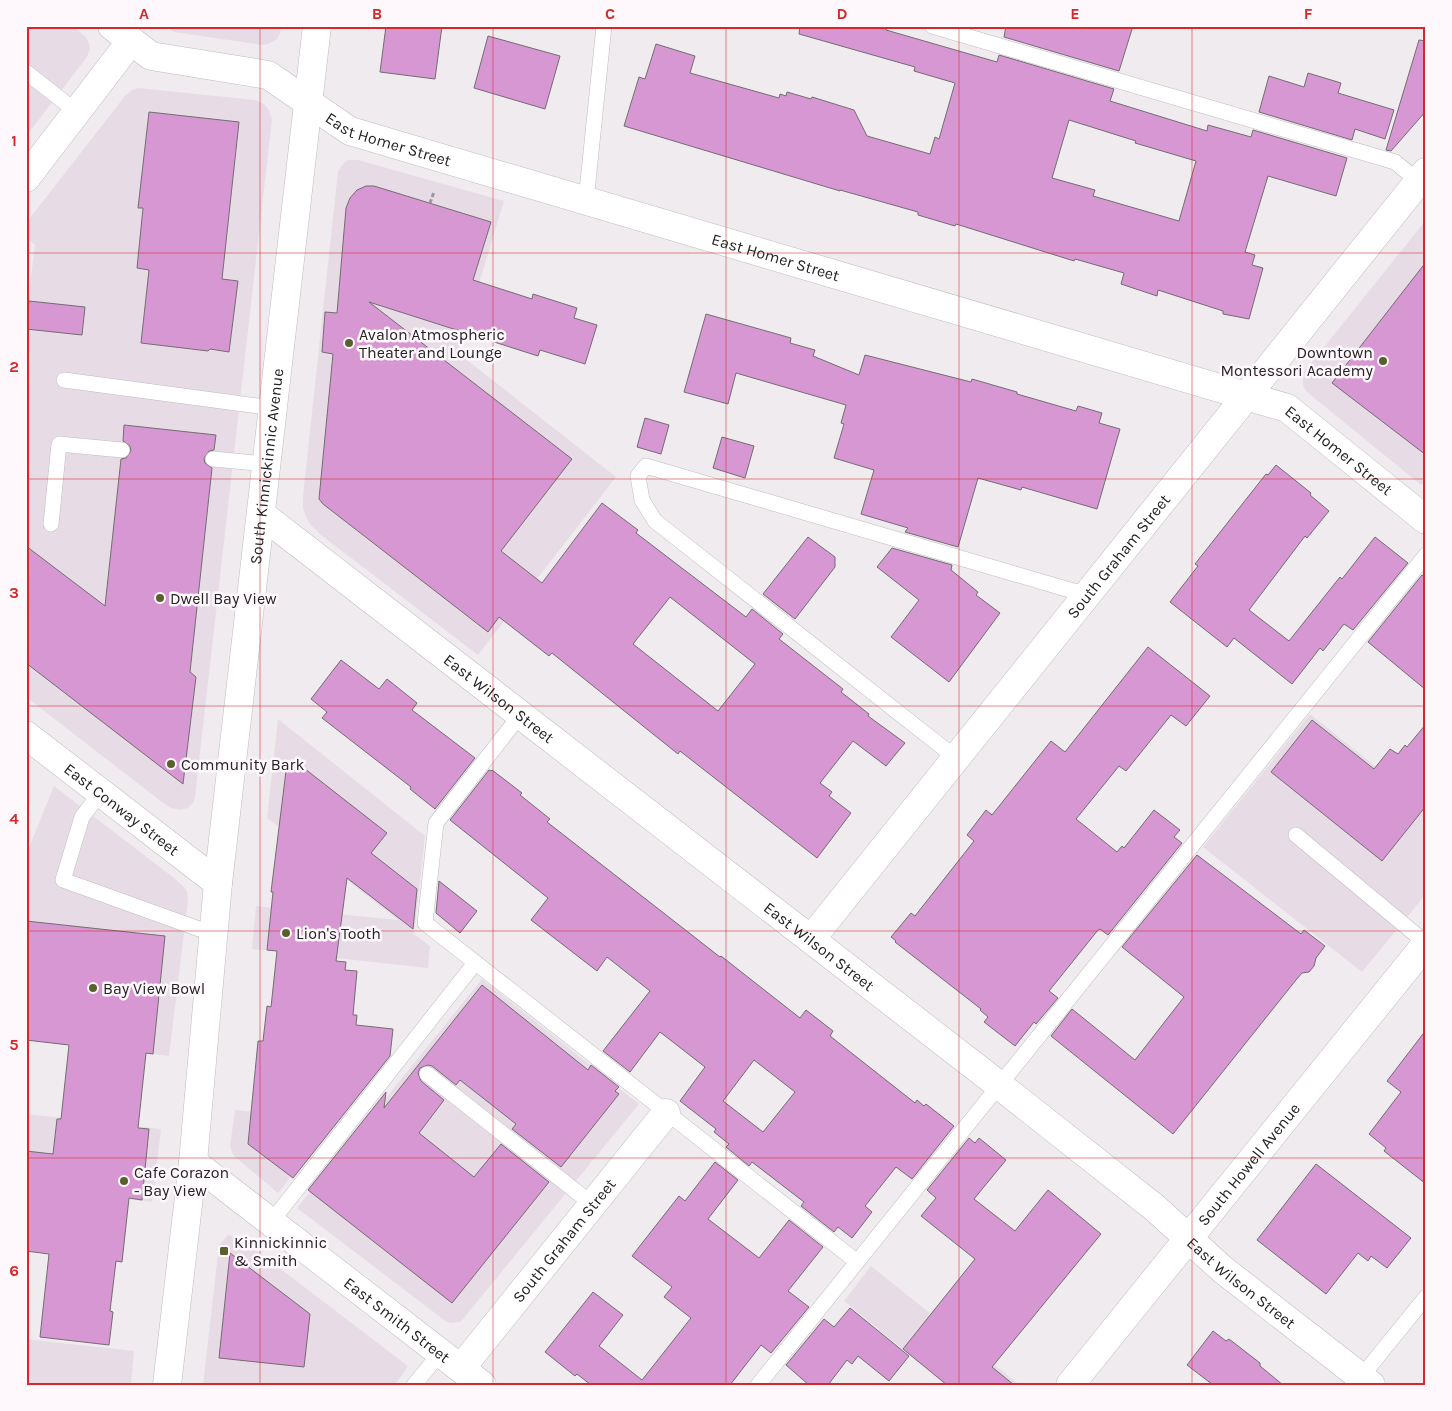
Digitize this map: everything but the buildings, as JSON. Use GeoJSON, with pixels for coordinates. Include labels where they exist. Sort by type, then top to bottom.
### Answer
{"type":"FeatureCollection","features":[{"type":"Feature","properties":{"kind":"street","name":"South Kinnickinnic Avenue"},"geometry":{"type":"LineString","coordinates":[[167,1385],[193,1162],[218,882],[317,26]]}},
{"type":"Feature","properties":{"kind":"street","name":"East Homer Street"},"geometry":{"type":"LineString","coordinates":[[121,34],[151,56],[268,75],[350,131],[1287,408],[1426,520]]}},
{"type":"Feature","properties":{"kind":"street"},"geometry":{"type":"LineString","coordinates":[[26,178],[77,112],[121,34]]}},
{"type":"Feature","properties":{"kind":"street","name":"South Graham Street"},"geometry":{"type":"LineString","coordinates":[[811,939],[1422,176]]}},
{"type":"Feature","properties":{"kind":"street","name":"East Wilson Street"},"geometry":{"type":"LineString","coordinates":[[261,514],[999,1085],[1155,1208],[1222,1269],[1366,1381]]}},
{"type":"Feature","properties":{"kind":"street","name":"East Conway Street"},"geometry":{"type":"LineString","coordinates":[[26,734],[218,882]]}},
{"type":"Feature","properties":{"kind":"street","name":"South Howell Avenue"},"geometry":{"type":"LineString","coordinates":[[1070,1385],[1426,943]]}},
{"type":"Feature","properties":{"kind":"street","name":"South Graham Street"},"geometry":{"type":"LineString","coordinates":[[451,1360],[592,1204],[666,1113]]}},
{"type":"Feature","properties":{"kind":"street","name":"East Smith Street"},"geometry":{"type":"LineString","coordinates":[[193,1162],[482,1385]]}},
{"type":"Feature","properties":{"kind":"lane"},"geometry":{"type":"LineString","coordinates":[[586,201],[604,26]]}},
{"type":"Feature","properties":{"kind":"lane"},"geometry":{"type":"LineString","coordinates":[[932,26],[1395,162],[1422,176]]}},
{"type":"Feature","properties":{"kind":"lane"},"geometry":{"type":"LineString","coordinates":[[26,72],[77,112]]}},
{"type":"Feature","properties":{"kind":"lane"},"geometry":{"type":"LineString","coordinates":[[64,380],[273,408]]}},
{"type":"Feature","properties":{"kind":"lane"},"geometry":{"type":"LineString","coordinates":[[51,524],[59,444],[122,450]]}},
{"type":"Feature","properties":{"kind":"lane"},"geometry":{"type":"LineString","coordinates":[[213,459],[267,464]]}},
{"type":"Feature","properties":{"kind":"lane"},"geometry":{"type":"LineString","coordinates":[[956,758],[655,521],[642,500],[639,484],[638,476],[646,466],[1087,595]]}},
{"type":"Feature","properties":{"kind":"lane"},"geometry":{"type":"LineString","coordinates":[[758,1385],[1426,555]]}},
{"type":"Feature","properties":{"kind":"lane"},"geometry":{"type":"LineString","coordinates":[[521,714],[436,823],[424,923],[856,1261]]}},
{"type":"Feature","properties":{"kind":"lane"},"geometry":{"type":"LineString","coordinates":[[101,792],[82,817],[63,880],[213,934]]}},
{"type":"Feature","properties":{"kind":"lane"},"geometry":{"type":"LineString","coordinates":[[1296,835],[1426,943]]}},
{"type":"Feature","properties":{"kind":"lane"},"geometry":{"type":"LineString","coordinates":[[270,1222],[475,963]]}},
{"type":"Feature","properties":{"kind":"lane"},"geometry":{"type":"LineString","coordinates":[[427,1074],[592,1204]]}},
{"type":"Feature","properties":{"kind":"lane"},"geometry":{"type":"LineString","coordinates":[[1366,1381],[1426,1297]]}},
{"type":"Feature","properties":{"kind":"lane"},"geometry":{"type":"LineString","coordinates":[[414,1385],[451,1360]]}},
{"type":"Feature","properties":{"kind":"path"},"geometry":{"type":"LineString","coordinates":[[430,203],[434,192]]}},
{"type":"Feature","properties":{"kind":"shaded area"},"geometry":{"type":"Polygon","coordinates":[[[26,26],[72,26],[85,36],[90,49],[87,57],[30,131],[26,129],[26,26]]]}},
{"type":"Feature","properties":{"kind":"shaded area"},"geometry":{"type":"Polygon","coordinates":[[[167,26],[281,26],[277,39],[262,45],[174,32],[167,26]]]}},
{"type":"Feature","properties":{"kind":"shaded area"},"geometry":{"type":"Polygon","coordinates":[[[138,88],[255,100],[264,104],[269,110],[272,119],[195,797],[193,803],[188,808],[180,810],[171,808],[162,802],[26,697],[26,316],[35,245],[26,237],[26,223],[125,96],[138,88]]]}},
{"type":"Feature","properties":{"kind":"shaded area"},"geometry":{"type":"Polygon","coordinates":[[[348,160],[358,160],[504,201],[458,353],[616,477],[478,655],[321,535],[309,523],[303,509],[338,171],[348,160]]]}},
{"type":"Feature","properties":{"kind":"shaded area"},"geometry":{"type":"Polygon","coordinates":[[[1426,220],[1426,479],[1421,485],[1307,392],[1303,386],[1303,379],[1304,372],[1426,220]]]}},
{"type":"Feature","properties":{"kind":"shaded area"},"geometry":{"type":"Polygon","coordinates":[[[1310,714],[1426,807],[1426,894],[1362,972],[1203,847],[1310,714]]]}},
{"type":"Feature","properties":{"kind":"shaded area"},"geometry":{"type":"Polygon","coordinates":[[[278,719],[425,836],[414,934],[430,946],[428,968],[252,949],[256,906],[398,920],[267,818],[278,719]]]}},
{"type":"Feature","properties":{"kind":"shaded area"},"geometry":{"type":"Polygon","coordinates":[[[54,786],[174,878],[187,891],[188,900],[169,1056],[26,1040],[26,855],[54,786]]]}},
{"type":"Feature","properties":{"kind":"shaded area"},"geometry":{"type":"Polygon","coordinates":[[[482,979],[639,1104],[463,1319],[460,1322],[450,1323],[297,1208],[482,979]]]}},
{"type":"Feature","properties":{"kind":"shaded area"},"geometry":{"type":"Polygon","coordinates":[[[235,1110],[334,1121],[278,1193],[233,1155],[230,1146],[235,1110]]]}},
{"type":"Feature","properties":{"kind":"shaded area"},"geometry":{"type":"Polygon","coordinates":[[[26,1114],[161,1129],[152,1202],[26,1188],[26,1114]]]}},
{"type":"Feature","properties":{"kind":"shaded area"},"geometry":{"type":"Polygon","coordinates":[[[228,1235],[240,1238],[408,1366],[395,1385],[203,1385],[219,1245],[228,1235]]]}},
{"type":"Feature","properties":{"kind":"shaded area"},"geometry":{"type":"Polygon","coordinates":[[[871,1266],[1020,1385],[946,1385],[844,1301],[871,1266]]]}},
{"type":"Feature","properties":{"kind":"shaded area"},"geometry":{"type":"Polygon","coordinates":[[[26,1339],[134,1351],[131,1385],[26,1385],[26,1339]]]}},
{"type":"Feature","properties":{"kind":"place","name":"Avalon Atmospheric Theater and Lounge"},"geometry":{"type":"Point","coordinates":[349,343]}},
{"type":"Feature","properties":{"kind":"place","name":"Downtown Montessori Academy"},"geometry":{"type":"Point","coordinates":[1383,361]}},
{"type":"Feature","properties":{"kind":"place","name":"Dwell Bay View"},"geometry":{"type":"Point","coordinates":[160,598]}},
{"type":"Feature","properties":{"kind":"place","name":"Community Bark"},"geometry":{"type":"Point","coordinates":[171,764]}},
{"type":"Feature","properties":{"kind":"place","name":"Lion's Tooth"},"geometry":{"type":"Point","coordinates":[286,933]}},
{"type":"Feature","properties":{"kind":"place","name":"Bay View Bowl"},"geometry":{"type":"Point","coordinates":[93,988]}},
{"type":"Feature","properties":{"kind":"place","name":"Cafe Corazon - Bay View"},"geometry":{"type":"Point","coordinates":[124,1181]}},
{"type":"Feature","properties":{"kind":"place","name":"Kinnickinnic & Smith"},"geometry":{"type":"Point","coordinates":[224,1251]}}]}
